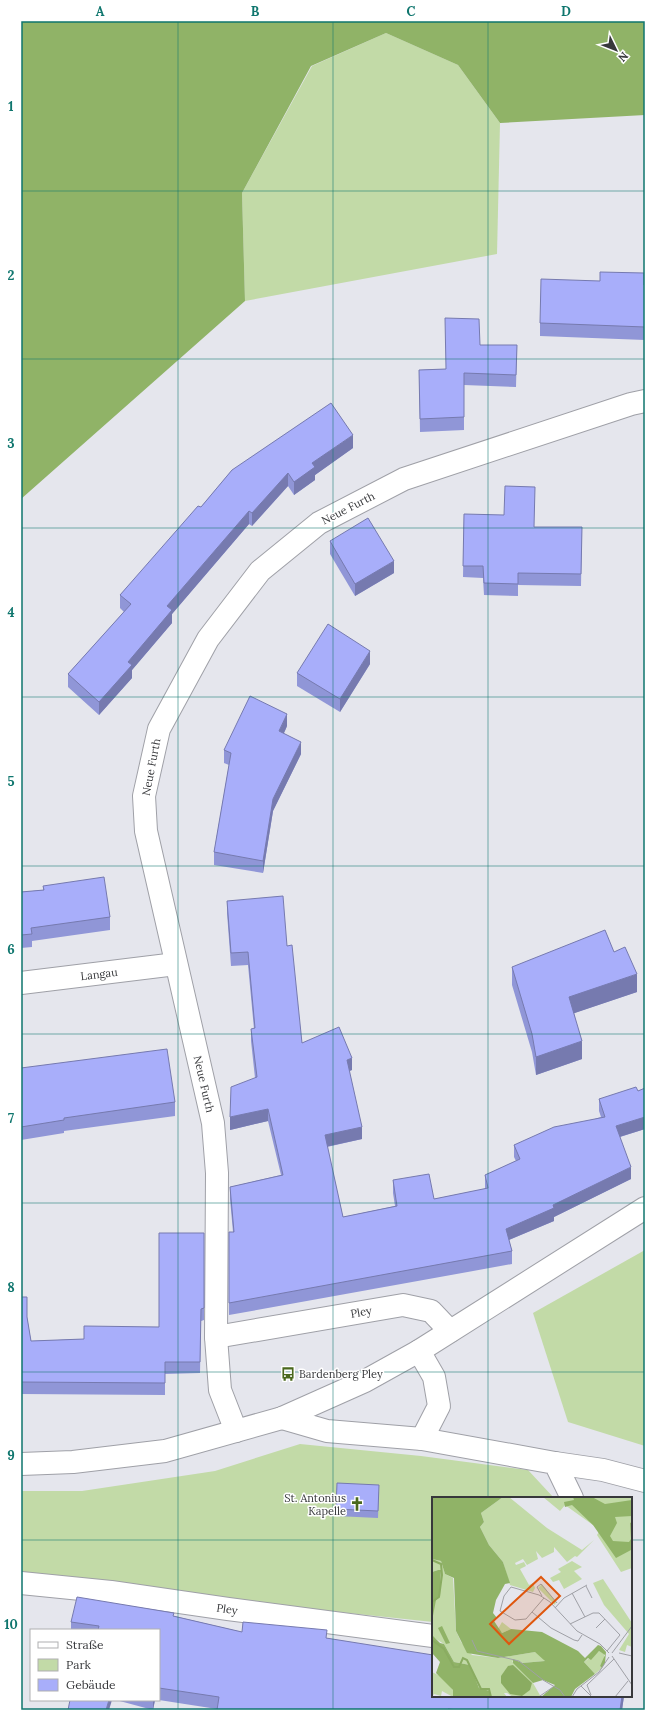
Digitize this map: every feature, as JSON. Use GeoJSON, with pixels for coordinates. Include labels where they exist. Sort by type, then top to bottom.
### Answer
{"type":"FeatureCollection","features":[{"type":"Feature","properties":{"kind":"street","name":"Neue Furth"},"geometry":{"type":"LineString","coordinates":[[236,1431],[220,1390],[216,1337],[217,1174],[213,1123],[146,831],[144,796],[159,729],[208,639],[260,571],[319,523],[404,480],[631,404],[645,401]]}},
{"type":"Feature","properties":{"kind":"street","name":"Langau"},"geometry":{"type":"LineString","coordinates":[[21,983],[176,964]]}},
{"type":"Feature","properties":{"kind":"street"},"geometry":{"type":"LineString","coordinates":[[21,1464],[73,1462],[165,1451],[282,1418],[365,1381],[419,1351],[645,1208]]}},
{"type":"Feature","properties":{"kind":"street","name":"Pley"},"geometry":{"type":"LineString","coordinates":[[216,1337],[403,1305],[431,1311],[450,1331]]}},
{"type":"Feature","properties":{"kind":"street"},"geometry":{"type":"LineString","coordinates":[[419,1351],[434,1377],[439,1406],[422,1439]]}},
{"type":"Feature","properties":{"kind":"street"},"geometry":{"type":"LineString","coordinates":[[282,1418],[327,1431],[422,1439],[603,1470],[645,1481]]}},
{"type":"Feature","properties":{"kind":"street"},"geometry":{"type":"LineString","coordinates":[[555,1462],[572,1497]]}},
{"type":"Feature","properties":{"kind":"street","name":"Pley"},"geometry":{"type":"LineString","coordinates":[[21,1583],[111,1592],[228,1610],[432,1636]]}},
{"type":"Feature","properties":{"kind":"green space"},"geometry":{"type":"Polygon","coordinates":[[[21,21],[645,21],[645,115],[500,123],[458,65],[386,33],[311,66],[242,193],[245,301],[21,499],[21,21]]]}},
{"type":"Feature","properties":{"kind":"green space"},"geometry":{"type":"Polygon","coordinates":[[[386,33],[458,65],[500,123],[497,254],[245,301],[242,193],[312,66],[386,33]]]}},
{"type":"Feature","properties":{"kind":"green space"},"geometry":{"type":"Polygon","coordinates":[[[645,1250],[645,1446],[568,1422],[533,1313],[645,1250]]]}},
{"type":"Feature","properties":{"kind":"green space"},"geometry":{"type":"Polygon","coordinates":[[[300,1444],[421,1456],[528,1470],[553,1497],[432,1497],[432,1622],[227,1600],[21,1572],[21,1491],[82,1491],[215,1471],[300,1444]]]}},
{"type":"Feature","properties":{"kind":"building"},"geometry":{"type":"Polygon","coordinates":[[[600,272],[644,273],[645,327],[540,323],[541,279],[600,281],[600,272]]]}},
{"type":"Feature","properties":{"kind":"building"},"geometry":{"type":"Polygon","coordinates":[[[445,318],[479,319],[480,345],[517,345],[516,375],[464,373],[464,417],[420,419],[419,370],[446,369],[445,318]]]}},
{"type":"Feature","properties":{"kind":"building"},"geometry":{"type":"Polygon","coordinates":[[[331,403],[353,435],[312,463],[315,467],[294,482],[288,473],[252,513],[249,511],[167,606],[172,610],[128,662],[132,665],[99,702],[68,674],[131,604],[120,595],[198,506],[201,507],[232,470],[331,403]]]}},
{"type":"Feature","properties":{"kind":"building"},"geometry":{"type":"Polygon","coordinates":[[[505,486],[535,487],[534,527],[582,527],[581,574],[518,573],[518,584],[484,583],[483,566],[463,566],[464,514],[504,515],[505,486]]]}},
{"type":"Feature","properties":{"kind":"building"},"geometry":{"type":"Polygon","coordinates":[[[368,518],[394,561],[355,584],[330,541],[368,518]]]}},
{"type":"Feature","properties":{"kind":"building"},"geometry":{"type":"Polygon","coordinates":[[[328,624],[370,651],[340,699],[297,673],[328,624]]]}},
{"type":"Feature","properties":{"kind":"building"},"geometry":{"type":"Polygon","coordinates":[[[250,696],[287,714],[279,731],[301,742],[273,799],[263,861],[214,852],[231,753],[224,750],[250,696]]]}},
{"type":"Feature","properties":{"kind":"building"},"geometry":{"type":"Polygon","coordinates":[[[104,877],[110,917],[31,928],[32,934],[21,935],[21,892],[44,890],[43,886],[104,877]]]}},
{"type":"Feature","properties":{"kind":"building"},"geometry":{"type":"Polygon","coordinates":[[[283,896],[287,946],[292,945],[302,1043],[339,1027],[352,1058],[347,1060],[362,1127],[325,1135],[343,1217],[397,1206],[393,1180],[429,1174],[434,1199],[488,1188],[485,1175],[520,1159],[514,1145],[554,1127],[605,1117],[599,1099],[636,1087],[638,1091],[645,1088],[645,1117],[616,1126],[631,1167],[553,1205],[554,1208],[506,1229],[512,1251],[229,1303],[229,1232],[234,1232],[230,1187],[283,1175],[268,1109],[230,1117],[231,1087],[257,1077],[251,1029],[255,1028],[248,952],[231,953],[227,901],[283,896]]]}},
{"type":"Feature","properties":{"kind":"building"},"geometry":{"type":"Polygon","coordinates":[[[605,930],[614,952],[625,947],[637,974],[569,997],[582,1041],[536,1057],[532,1034],[512,967],[605,930]]]}},
{"type":"Feature","properties":{"kind":"building"},"geometry":{"type":"Polygon","coordinates":[[[167,1049],[175,1102],[64,1118],[64,1120],[21,1127],[21,1068],[167,1049]]]}},
{"type":"Feature","properties":{"kind":"building"},"geometry":{"type":"Polygon","coordinates":[[[159,1233],[204,1233],[204,1308],[201,1309],[200,1362],[165,1362],[165,1383],[21,1382],[21,1297],[27,1297],[27,1317],[31,1341],[84,1339],[84,1326],[159,1327],[159,1233]]]}},
{"type":"Feature","properties":{"kind":"building","name":"St. Antonius Kapelle"},"geometry":{"type":"Polygon","coordinates":[[[337,1483],[379,1485],[378,1511],[336,1509],[337,1483]]]}},
{"type":"Feature","properties":{"kind":"building"},"geometry":{"type":"Polygon","coordinates":[[[77,1597],[174,1613],[173,1616],[242,1632],[243,1622],[327,1630],[326,1638],[432,1655],[432,1697],[622,1697],[620,1710],[217,1710],[219,1697],[160,1688],[160,1629],[98,1629],[99,1626],[71,1622],[77,1597]]]}},
{"type":"Feature","properties":{"kind":"building"},"geometry":{"type":"Polygon","coordinates":[[[70,1701],[109,1701],[106,1710],[68,1710],[70,1701]]]}},
{"type":"Feature","properties":{"kind":"place","name":"Bardenberg Pley"},"geometry":{"type":"Point","coordinates":[288,1374]}},
{"type":"Feature","properties":{"kind":"place","name":"St. Antonius Kapelle"},"geometry":{"type":"Point","coordinates":[357,1504]}}]}
